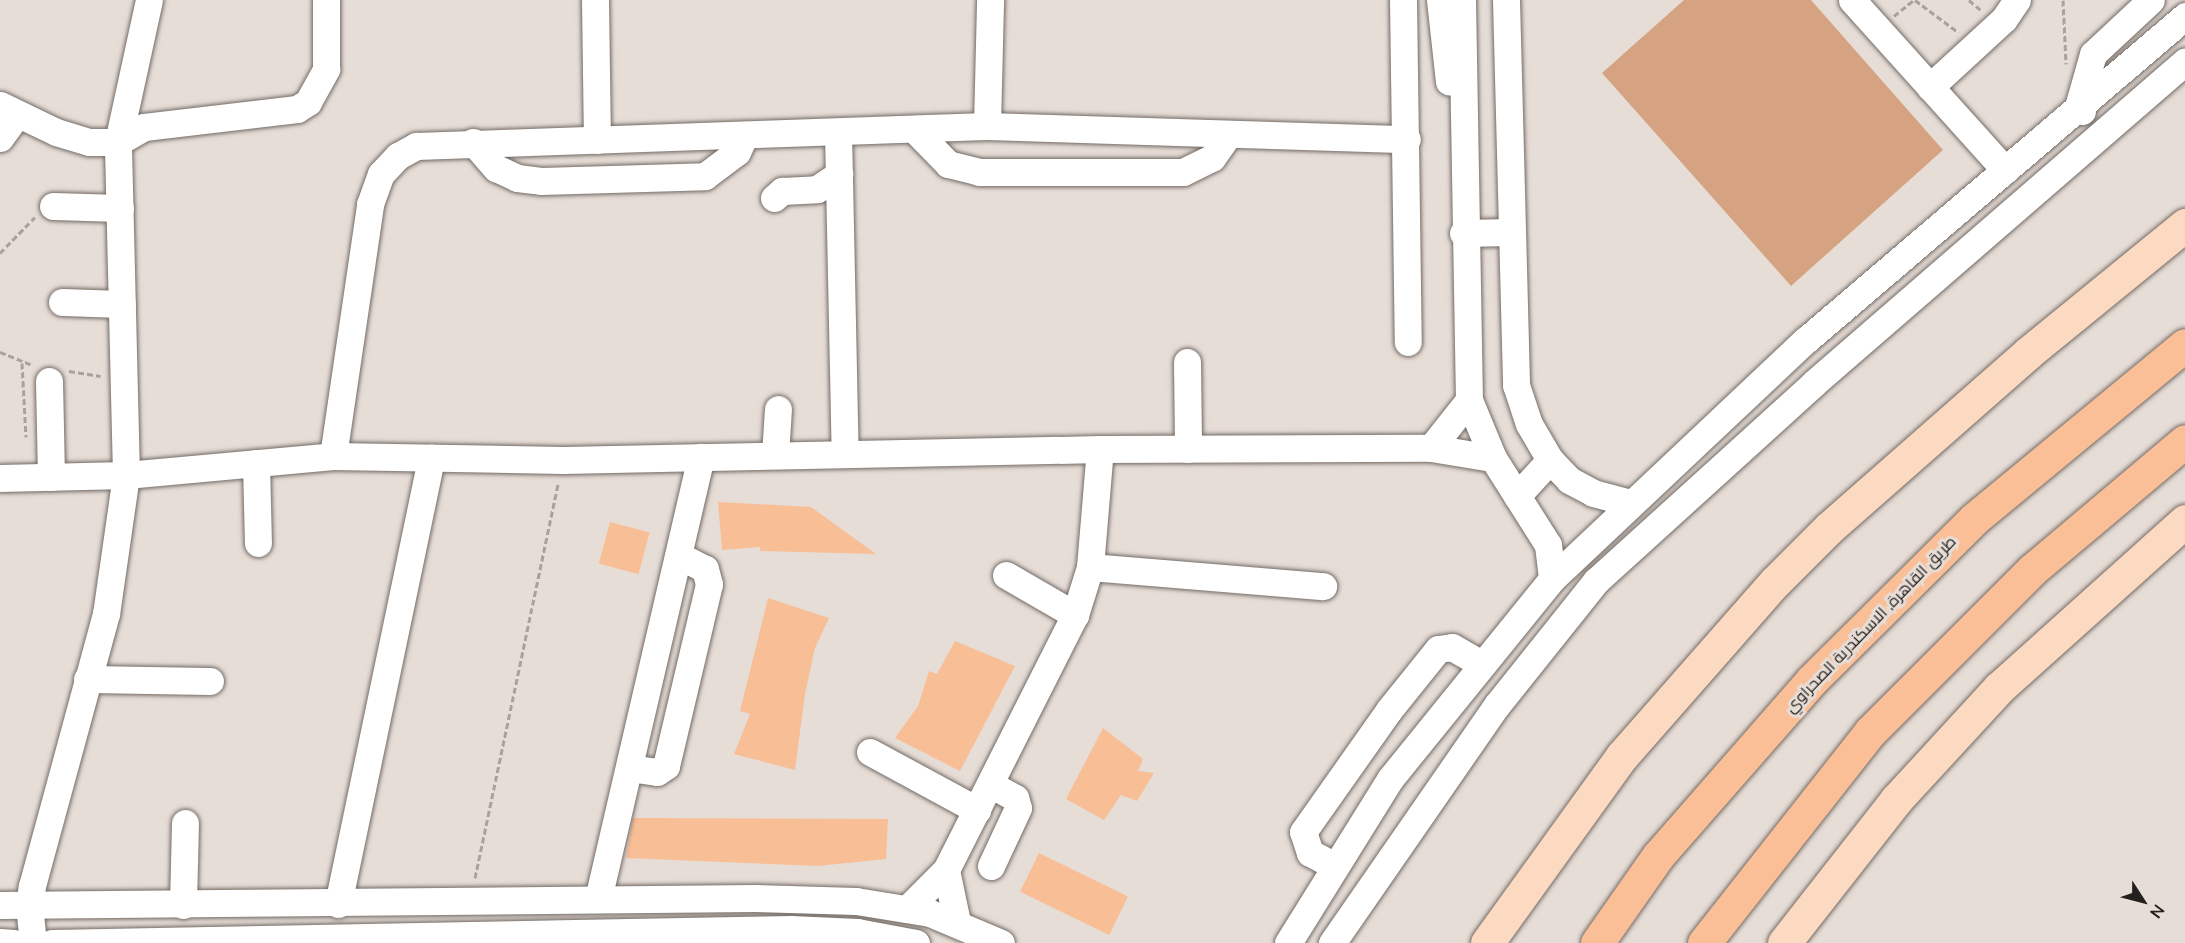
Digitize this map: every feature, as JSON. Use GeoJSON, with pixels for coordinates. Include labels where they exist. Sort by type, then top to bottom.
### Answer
{"type":"FeatureCollection","features":[{"type":"Feature","properties":{"kind":"highway","name":"طريق القاهرة, الاسكندرية الصحراوي"},"geometry":{"type":"LineString","coordinates":[[1597,943],[1658,856],[1811,681],[1974,519],[2185,345]]}},
{"type":"Feature","properties":{"kind":"highway"},"geometry":{"type":"LineString","coordinates":[[1704,943],[1870,732],[2032,570],[2185,441]]}},
{"type":"Feature","properties":{"kind":"main road"},"geometry":{"type":"LineString","coordinates":[[1487,943],[1622,756],[1775,582],[1829,528],[2028,353],[2185,225]]}},
{"type":"Feature","properties":{"kind":"main road"},"geometry":{"type":"LineString","coordinates":[[1784,943],[1848,858],[1947,743],[2103,590],[2185,522]]}},
{"type":"Feature","properties":{"kind":"main road"},"geometry":{"type":"LineString","coordinates":[[2103,590],[2185,552]]}},
{"type":"Feature","properties":{"kind":"street"},"geometry":{"type":"LineString","coordinates":[[33,943],[29,904],[106,614],[126,475],[118,142],[149,0]]}},
{"type":"Feature","properties":{"kind":"street"},"geometry":{"type":"LineString","coordinates":[[0,138],[8,110],[88,142],[118,142],[144,127],[297,109],[308,102],[326,69],[326,0]]}},
{"type":"Feature","properties":{"kind":"street"},"geometry":{"type":"LineString","coordinates":[[595,0],[597,140]]}},
{"type":"Feature","properties":{"kind":"street"},"geometry":{"type":"LineString","coordinates":[[987,126],[990,0]]}},
{"type":"Feature","properties":{"kind":"street"},"geometry":{"type":"LineString","coordinates":[[1403,0],[1407,139],[1408,342]]}},
{"type":"Feature","properties":{"kind":"street"},"geometry":{"type":"LineString","coordinates":[[1440,0],[1446,66],[1463,120]]}},
{"type":"Feature","properties":{"kind":"street"},"geometry":{"type":"LineString","coordinates":[[1462,0],[1463,233],[1468,400],[1493,458],[1548,545],[1552,579]]}},
{"type":"Feature","properties":{"kind":"street"},"geometry":{"type":"LineString","coordinates":[[1506,0],[1510,232],[1516,385],[1529,424],[1550,460],[1569,480],[1593,493],[1630,503]]}},
{"type":"Feature","properties":{"kind":"street"},"geometry":{"type":"LineString","coordinates":[[1852,0],[2005,170]]}},
{"type":"Feature","properties":{"kind":"street"},"geometry":{"type":"LineString","coordinates":[[1930,87],[2004,19],[2017,0]]}},
{"type":"Feature","properties":{"kind":"street"},"geometry":{"type":"LineString","coordinates":[[2078,107],[2093,54],[2143,3]]}},
{"type":"Feature","properties":{"kind":"street"},"geometry":{"type":"LineString","coordinates":[[1287,943],[1333,865],[1438,719],[1552,579],[1766,376],[2185,16]]}},
{"type":"Feature","properties":{"kind":"street"},"geometry":{"type":"LineString","coordinates":[[1332,943],[1471,742],[1587,591],[1788,406],[2185,62]]}},
{"type":"Feature","properties":{"kind":"street"},"geometry":{"type":"LineString","coordinates":[[2078,107],[2103,134]]}},
{"type":"Feature","properties":{"kind":"street"},"geometry":{"type":"LineString","coordinates":[[333,456],[370,204],[381,174],[398,156],[416,146],[473,142],[597,140],[987,126],[1407,139]]}},
{"type":"Feature","properties":{"kind":"street"},"geometry":{"type":"LineString","coordinates":[[914,129],[948,164],[979,172],[1183,172],[1212,158],[1229,134]]}},
{"type":"Feature","properties":{"kind":"street"},"geometry":{"type":"LineString","coordinates":[[838,132],[845,454]]}},
{"type":"Feature","properties":{"kind":"street"},"geometry":{"type":"LineString","coordinates":[[473,142],[496,168],[517,178],[553,181],[705,176],[737,152],[745,135]]}},
{"type":"Feature","properties":{"kind":"street"},"geometry":{"type":"LineString","coordinates":[[774,198],[782,191],[817,189],[839,174]]}},
{"type":"Feature","properties":{"kind":"street"},"geometry":{"type":"LineString","coordinates":[[45,210],[120,208]]}},
{"type":"Feature","properties":{"kind":"street"},"geometry":{"type":"LineString","coordinates":[[1463,233],[1510,232]]}},
{"type":"Feature","properties":{"kind":"street"},"geometry":{"type":"LineString","coordinates":[[62,302],[122,304]]}},
{"type":"Feature","properties":{"kind":"street"},"geometry":{"type":"LineString","coordinates":[[1185,362],[1188,449]]}},
{"type":"Feature","properties":{"kind":"street"},"geometry":{"type":"LineString","coordinates":[[1766,376],[1788,406]]}},
{"type":"Feature","properties":{"kind":"street"},"geometry":{"type":"LineString","coordinates":[[40,477],[49,381]]}},
{"type":"Feature","properties":{"kind":"street"},"geometry":{"type":"LineString","coordinates":[[1431,448],[1468,400]]}},
{"type":"Feature","properties":{"kind":"street"},"geometry":{"type":"LineString","coordinates":[[776,455],[778,409]]}},
{"type":"Feature","properties":{"kind":"street"},"geometry":{"type":"LineString","coordinates":[[0,478],[126,475],[333,456],[563,460],[1100,449],[1431,448],[1493,458]]}},
{"type":"Feature","properties":{"kind":"street"},"geometry":{"type":"LineString","coordinates":[[907,909],[946,870],[1075,615],[1090,567],[1100,449]]}},
{"type":"Feature","properties":{"kind":"street"},"geometry":{"type":"LineString","coordinates":[[598,899],[701,457]]}},
{"type":"Feature","properties":{"kind":"street"},"geometry":{"type":"LineString","coordinates":[[338,904],[430,458]]}},
{"type":"Feature","properties":{"kind":"street"},"geometry":{"type":"LineString","coordinates":[[1517,496],[1550,460]]}},
{"type":"Feature","properties":{"kind":"street"},"geometry":{"type":"LineString","coordinates":[[256,463],[258,543]]}},
{"type":"Feature","properties":{"kind":"street"},"geometry":{"type":"LineString","coordinates":[[629,768],[657,772],[668,761],[709,584],[705,569],[678,555]]}},
{"type":"Feature","properties":{"kind":"street"},"geometry":{"type":"LineString","coordinates":[[1090,567],[1323,586]]}},
{"type":"Feature","properties":{"kind":"street"},"geometry":{"type":"LineString","coordinates":[[1006,575],[1075,615]]}},
{"type":"Feature","properties":{"kind":"street"},"geometry":{"type":"LineString","coordinates":[[1333,865],[1310,853],[1303,832],[1389,710],[1438,650],[1452,647],[1482,664]]}},
{"type":"Feature","properties":{"kind":"street"},"geometry":{"type":"LineString","coordinates":[[87,679],[210,681]]}},
{"type":"Feature","properties":{"kind":"street"},"geometry":{"type":"LineString","coordinates":[[1438,719],[1471,742]]}},
{"type":"Feature","properties":{"kind":"street"},"geometry":{"type":"LineString","coordinates":[[870,752],[976,810]]}},
{"type":"Feature","properties":{"kind":"street"},"geometry":{"type":"LineString","coordinates":[[990,784],[1014,798],[1018,808],[991,866]]}},
{"type":"Feature","properties":{"kind":"street"},"geometry":{"type":"LineString","coordinates":[[183,905],[185,823]]}},
{"type":"Feature","properties":{"kind":"street"},"geometry":{"type":"LineString","coordinates":[[40,862],[60,906],[62,943]]}},
{"type":"Feature","properties":{"kind":"street"},"geometry":{"type":"LineString","coordinates":[[946,870],[957,922]]}},
{"type":"Feature","properties":{"kind":"street"},"geometry":{"type":"LineString","coordinates":[[0,905],[469,904],[598,899],[766,898],[907,909],[957,922],[1000,943]]}},
{"type":"Feature","properties":{"kind":"street"},"geometry":{"type":"LineString","coordinates":[[465,933],[469,904]]}},
{"type":"Feature","properties":{"kind":"street"},"geometry":{"type":"LineString","coordinates":[[52,943],[325,941],[465,933],[593,938],[719,937],[846,932],[916,943]]}},
{"type":"Feature","properties":{"kind":"street"},"geometry":{"type":"LineString","coordinates":[[0,942],[14,943]]}},
{"type":"Feature","properties":{"kind":"path"},"geometry":{"type":"LineString","coordinates":[[1915,0],[1959,33]]}},
{"type":"Feature","properties":{"kind":"path"},"geometry":{"type":"LineString","coordinates":[[1969,0],[1982,11]]}},
{"type":"Feature","properties":{"kind":"path"},"geometry":{"type":"LineString","coordinates":[[2063,0],[2066,75],[2078,107]]}},
{"type":"Feature","properties":{"kind":"path"},"geometry":{"type":"LineString","coordinates":[[0,253],[45,210]]}},
{"type":"Feature","properties":{"kind":"path"},"geometry":{"type":"LineString","coordinates":[[21,363],[40,477]]}},
{"type":"Feature","properties":{"kind":"path"},"geometry":{"type":"LineString","coordinates":[[469,904],[563,460]]}},
{"type":"Feature","properties":{"kind":"shaded area"},"geometry":{"type":"Polygon","coordinates":[[[1684,0],[1811,0],[1943,150],[1791,286],[1602,73],[1684,0]]]}},
{"type":"Feature","properties":{"kind":"building"},"geometry":{"type":"Polygon","coordinates":[[[718,502],[811,507],[876,554],[760,551],[760,547],[722,550],[718,502]]]}},
{"type":"Feature","properties":{"kind":"building"},"geometry":{"type":"Polygon","coordinates":[[[610,522],[650,533],[638,574],[599,564],[610,522]]]}},
{"type":"Feature","properties":{"kind":"building"},"geometry":{"type":"Polygon","coordinates":[[[768,598],[829,618],[815,648],[805,694],[795,770],[734,754],[750,714],[740,711],[768,598]]]}},
{"type":"Feature","properties":{"kind":"building"},"geometry":{"type":"Polygon","coordinates":[[[955,641],[1015,666],[960,771],[895,738],[918,706],[929,671],[937,674],[955,641]]]}},
{"type":"Feature","properties":{"kind":"building"},"geometry":{"type":"Polygon","coordinates":[[[1103,728],[1143,759],[1138,771],[1154,773],[1137,801],[1121,795],[1104,820],[1066,799],[1103,728]]]}},
{"type":"Feature","properties":{"kind":"building"},"geometry":{"type":"Polygon","coordinates":[[[633,818],[888,819],[886,859],[818,866],[626,858],[633,818]]]}},
{"type":"Feature","properties":{"kind":"building"},"geometry":{"type":"Polygon","coordinates":[[[1039,853],[1128,896],[1109,935],[1020,892],[1039,853]]]}}]}
